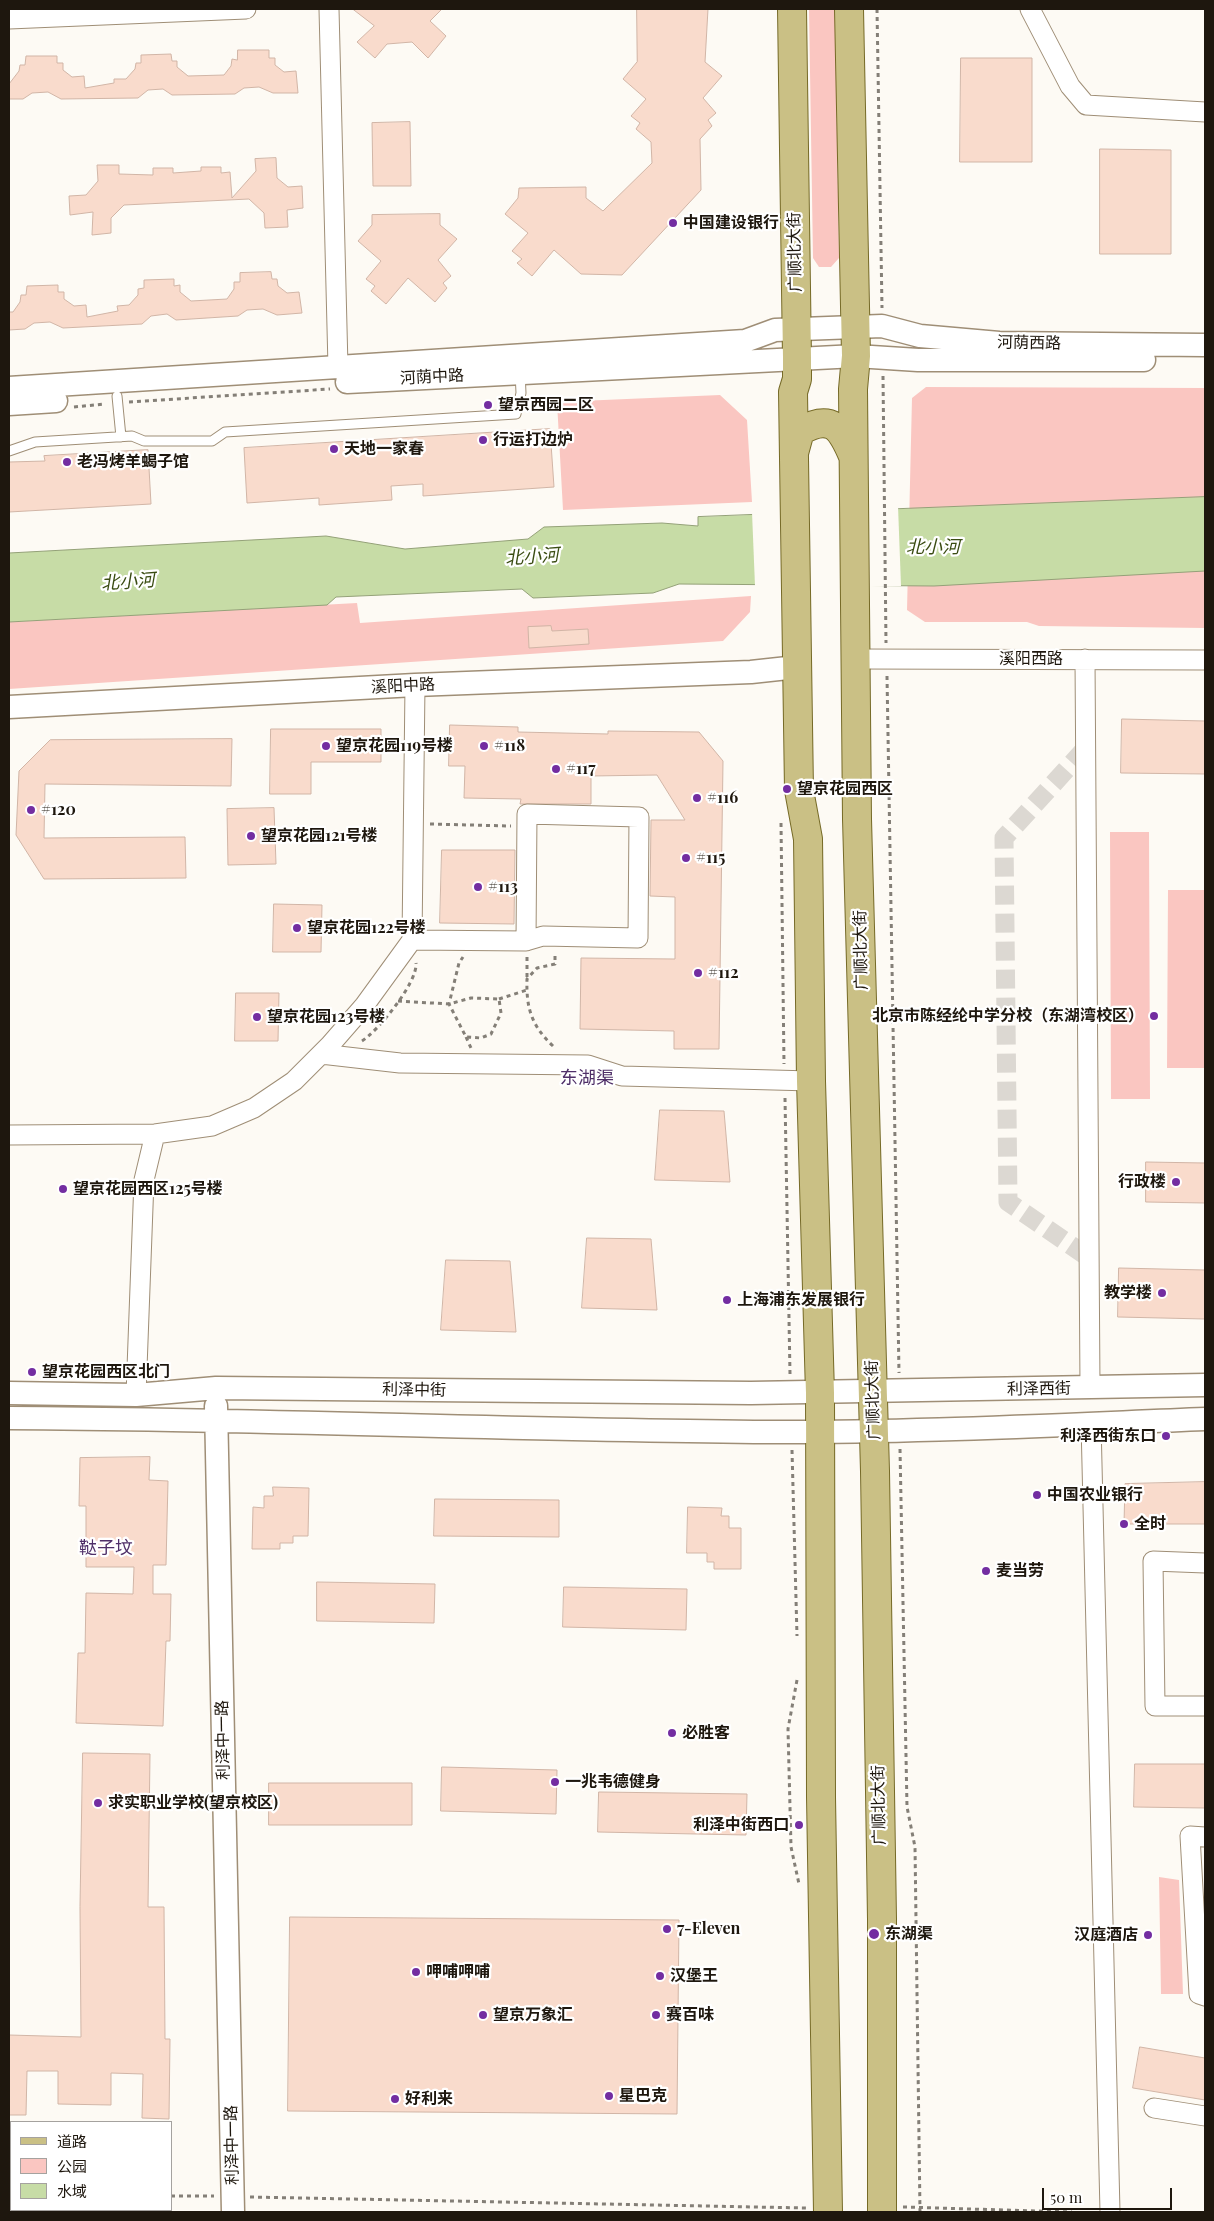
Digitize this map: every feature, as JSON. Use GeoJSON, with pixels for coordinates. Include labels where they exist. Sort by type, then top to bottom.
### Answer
{"type":"FeatureCollection","features":[{"type":"Feature","properties":{"kind":"main road","name":"广顺北大街"},"geometry":{"type":"LineString","coordinates":[[792,9],[797,358],[797,378],[793,392],[793,459],[797,667]]}},
{"type":"Feature","properties":{"kind":"main road"},"geometry":{"type":"LineString","coordinates":[[849,9],[856,356],[853,389],[854,458]]}},
{"type":"Feature","properties":{"kind":"main road"},"geometry":{"type":"LineString","coordinates":[[793,459],[800,431],[821,422],[832,424],[844,435],[854,458]]}},
{"type":"Feature","properties":{"kind":"main road","name":"广顺北大街"},"geometry":{"type":"LineString","coordinates":[[854,458],[857,819],[873,1431],[882,1920],[882,2209]]}},
{"type":"Feature","properties":{"kind":"main road"},"geometry":{"type":"LineString","coordinates":[[797,667],[799,790],[808,839],[811,1080],[820,1393],[821,1798],[828,2210]]}},
{"type":"Feature","properties":{"kind":"street"},"geometry":{"type":"LineString","coordinates":[[9,19],[246,9]]}},
{"type":"Feature","properties":{"kind":"street"},"geometry":{"type":"LineString","coordinates":[[329,9],[338,367]]}},
{"type":"Feature","properties":{"kind":"street"},"geometry":{"type":"LineString","coordinates":[[1030,9],[1070,86],[1086,106],[1205,112]]}},
{"type":"Feature","properties":{"kind":"street","name":"河荫中路"},"geometry":{"type":"LineString","coordinates":[[9,388],[745,341],[775,330],[854,326]]}},
{"type":"Feature","properties":{"kind":"street","name":"河荫西路"},"geometry":{"type":"LineString","coordinates":[[854,326],[882,326],[920,336],[999,343],[1205,345]]}},
{"type":"Feature","properties":{"kind":"street","name":"河荫中路"},"geometry":{"type":"LineString","coordinates":[[9,404],[520,372],[856,356]]}},
{"type":"Feature","properties":{"kind":"street","name":"河荫西路"},"geometry":{"type":"LineString","coordinates":[[856,356],[882,356],[918,360],[1205,360]]}},
{"type":"Feature","properties":{"kind":"street","name":"溪阳西路"},"geometry":{"type":"LineString","coordinates":[[856,658],[1205,660]]}},
{"type":"Feature","properties":{"kind":"street"},"geometry":{"type":"LineString","coordinates":[[1085,659],[1090,1388]]}},
{"type":"Feature","properties":{"kind":"street","name":"溪阳中路"},"geometry":{"type":"LineString","coordinates":[[9,708],[415,685],[751,672],[797,667]]}},
{"type":"Feature","properties":{"kind":"street"},"geometry":{"type":"LineString","coordinates":[[9,1135],[155,1134],[212,1126],[254,1108],[294,1081],[321,1054],[364,1006],[412,940],[415,685]]}},
{"type":"Feature","properties":{"kind":"street"},"geometry":{"type":"LineString","coordinates":[[412,940],[526,941],[543,936],[638,938],[640,817],[527,814],[526,941]]}},
{"type":"Feature","properties":{"kind":"street"},"geometry":{"type":"LineString","coordinates":[[321,1054],[400,1063],[588,1065],[622,1076],[811,1080]]}},
{"type":"Feature","properties":{"kind":"street"},"geometry":{"type":"LineString","coordinates":[[136,1395],[144,1180],[155,1134]]}},
{"type":"Feature","properties":{"kind":"street","name":"利泽西街"},"geometry":{"type":"LineString","coordinates":[[820,1393],[1205,1385]]}},
{"type":"Feature","properties":{"kind":"street","name":"利泽中街"},"geometry":{"type":"LineString","coordinates":[[9,1393],[136,1395],[216,1388],[820,1393]]}},
{"type":"Feature","properties":{"kind":"street","name":"利泽中一路"},"geometry":{"type":"LineString","coordinates":[[216,1388],[233,2204]]}},
{"type":"Feature","properties":{"kind":"street"},"geometry":{"type":"LineString","coordinates":[[9,1418],[216,1420],[756,1432],[873,1431],[1205,1419]]}},
{"type":"Feature","properties":{"kind":"street"},"geometry":{"type":"LineString","coordinates":[[1091,1423],[1110,2212]]}},
{"type":"Feature","properties":{"kind":"street"},"geometry":{"type":"LineString","coordinates":[[1205,1563],[1154,1561],[1155,1706],[1205,1706]]}},
{"type":"Feature","properties":{"kind":"street"},"geometry":{"type":"LineString","coordinates":[[1205,1837],[1190,1836],[1199,1994],[1205,1996]]}},
{"type":"Feature","properties":{"kind":"street"},"geometry":{"type":"LineString","coordinates":[[1154,2108],[1205,2116]]}},
{"type":"Feature","properties":{"kind":"lane"},"geometry":{"type":"LineString","coordinates":[[9,451],[35,442],[132,436],[144,441],[212,441],[225,432],[516,414],[521,392],[520,372]]}},
{"type":"Feature","properties":{"kind":"lane"},"geometry":{"type":"LineString","coordinates":[[117,396],[121,437]]}},
{"type":"Feature","properties":{"kind":"path"},"geometry":{"type":"LineString","coordinates":[[877,9],[882,326]]}},
{"type":"Feature","properties":{"kind":"path"},"geometry":{"type":"LineString","coordinates":[[882,356],[884,587]]}},
{"type":"Feature","properties":{"kind":"path"},"geometry":{"type":"LineString","coordinates":[[413,824],[527,826]]}},
{"type":"Feature","properties":{"kind":"path"},"geometry":{"type":"LineString","coordinates":[[556,936],[555,964],[537,968],[527,979],[530,1014],[539,1033],[574,1065]]}},
{"type":"Feature","properties":{"kind":"path"},"geometry":{"type":"LineString","coordinates":[[473,942],[459,963],[449,1004],[466,1037],[481,1038],[492,1034],[501,1014],[499,999]]}},
{"type":"Feature","properties":{"kind":"path"},"geometry":{"type":"LineString","coordinates":[[398,1001],[449,1004],[470,998],[499,999],[527,990]]}},
{"type":"Feature","properties":{"kind":"path"},"geometry":{"type":"LineString","coordinates":[[172,2196],[233,2204],[828,2210]]}},
{"type":"Feature","properties":{"kind":"path"},"geometry":{"type":"LineString","coordinates":[[882,2209],[1072,2212]]}},
{"type":"Feature","properties":{"kind":"green space"},"geometry":{"type":"Polygon","coordinates":[[[809,9],[835,9],[839,258],[831,267],[819,267],[813,258],[809,9]]]}},
{"type":"Feature","properties":{"kind":"green space"},"geometry":{"type":"Polygon","coordinates":[[[926,387],[1205,388],[1205,628],[1039,626],[1027,622],[925,622],[907,610],[912,398],[926,387]]]}},
{"type":"Feature","properties":{"kind":"green space"},"geometry":{"type":"Polygon","coordinates":[[[720,395],[747,420],[752,502],[563,510],[557,402],[720,395]]]}},
{"type":"Feature","properties":{"kind":"green space"},"geometry":{"type":"Polygon","coordinates":[[[751,596],[750,612],[723,641],[9,689],[9,622],[357,603],[360,623],[751,596]]]}},
{"type":"Feature","properties":{"kind":"green space"},"geometry":{"type":"Polygon","coordinates":[[[1110,832],[1149,832],[1150,1099],[1111,1099],[1110,832]]]}},
{"type":"Feature","properties":{"kind":"green space"},"geometry":{"type":"Polygon","coordinates":[[[1168,890],[1205,890],[1205,1068],[1167,1068],[1168,890]]]}},
{"type":"Feature","properties":{"kind":"green space"},"geometry":{"type":"Polygon","coordinates":[[[1159,1877],[1179,1880],[1183,1994],[1161,1994],[1159,1877]]]}},
{"type":"Feature","properties":{"kind":"water","name":"北小河"},"geometry":{"type":"Polygon","coordinates":[[[1205,497],[1205,571],[934,586],[679,584],[653,593],[533,598],[522,589],[336,597],[327,605],[9,622],[9,553],[326,536],[405,549],[528,539],[544,527],[662,523],[698,526],[698,517],[1205,497]]]}},
{"type":"Feature","properties":{"kind":"pier"},"geometry":{"type":"Polygon","coordinates":[[[898,506],[901,586],[755,586],[752,512],[898,506]]]}},
{"type":"Feature","properties":{"kind":"building"},"geometry":{"type":"Polygon","coordinates":[[[353,9],[442,9],[430,21],[446,36],[428,58],[412,42],[387,44],[375,58],[357,42],[374,26],[353,9]]]}},
{"type":"Feature","properties":{"kind":"building"},"geometry":{"type":"Polygon","coordinates":[[[637,9],[708,9],[705,62],[722,76],[703,98],[716,113],[708,120],[712,126],[700,139],[701,190],[622,275],[581,274],[554,250],[532,276],[517,263],[522,259],[512,251],[528,233],[505,214],[518,198],[519,188],[586,187],[586,198],[603,211],[652,163],[651,142],[636,129],[640,123],[631,116],[646,99],[623,79],[637,62],[637,9]]]}},
{"type":"Feature","properties":{"kind":"building"},"geometry":{"type":"Polygon","coordinates":[[[238,50],[269,50],[269,58],[275,58],[275,65],[284,72],[296,71],[298,93],[273,93],[259,87],[244,88],[235,94],[172,95],[163,89],[148,90],[138,98],[61,99],[48,92],[32,93],[23,99],[9,99],[9,84],[19,71],[20,65],[25,65],[26,56],[57,56],[57,63],[63,63],[63,70],[72,77],[84,76],[85,88],[114,83],[114,79],[126,79],[135,69],[136,63],[141,63],[141,55],[171,54],[172,61],[177,61],[177,67],[188,76],[224,75],[231,66],[232,59],[237,60],[238,50]]]}},
{"type":"Feature","properties":{"kind":"building"},"geometry":{"type":"Polygon","coordinates":[[[961,58],[1032,58],[1032,162],[960,162],[961,58]]]}},
{"type":"Feature","properties":{"kind":"building"},"geometry":{"type":"Polygon","coordinates":[[[410,122],[411,186],[373,186],[372,123],[410,122]]]}},
{"type":"Feature","properties":{"kind":"building"},"geometry":{"type":"Polygon","coordinates":[[[1100,149],[1171,150],[1171,254],[1100,254],[1100,149]]]}},
{"type":"Feature","properties":{"kind":"building"},"geometry":{"type":"Polygon","coordinates":[[[276,158],[277,178],[288,187],[302,186],[303,208],[287,210],[288,227],[265,228],[264,213],[249,199],[124,205],[111,218],[111,233],[92,235],[93,212],[70,215],[69,196],[86,195],[98,181],[97,165],[119,165],[119,174],[153,175],[153,168],[173,168],[173,173],[201,171],[201,167],[221,167],[221,173],[230,172],[232,198],[256,171],[255,159],[276,158]]]}},
{"type":"Feature","properties":{"kind":"building"},"geometry":{"type":"Polygon","coordinates":[[[440,214],[440,225],[457,239],[438,260],[451,276],[443,283],[447,288],[435,302],[408,278],[386,304],[371,291],[375,286],[366,279],[381,261],[358,241],[372,225],[372,215],[440,214]]]}},
{"type":"Feature","properties":{"kind":"building"},"geometry":{"type":"Polygon","coordinates":[[[271,272],[272,279],[277,279],[278,286],[287,293],[299,292],[302,313],[277,315],[263,309],[247,310],[238,316],[176,320],[167,314],[151,316],[142,324],[63,328],[50,322],[34,323],[25,329],[9,330],[9,312],[13,312],[20,302],[21,295],[26,295],[27,286],[58,285],[58,292],[64,292],[64,299],[74,306],[86,305],[87,317],[118,311],[117,306],[129,305],[138,295],[138,289],[144,288],[144,280],[174,279],[174,286],[180,285],[180,292],[191,301],[227,299],[234,289],[234,282],[240,282],[240,273],[271,272]]]}},
{"type":"Feature","properties":{"kind":"building"},"geometry":{"type":"Polygon","coordinates":[[[550,429],[554,487],[423,496],[423,484],[391,486],[392,500],[319,505],[319,498],[247,503],[244,448],[550,429]]]}},
{"type":"Feature","properties":{"kind":"building"},"geometry":{"type":"Polygon","coordinates":[[[148,450],[151,504],[9,512],[9,462],[45,461],[44,456],[148,450]]]}},
{"type":"Feature","properties":{"kind":"building"},"geometry":{"type":"Polygon","coordinates":[[[551,626],[552,631],[588,629],[589,644],[529,648],[528,627],[551,626]]]}},
{"type":"Feature","properties":{"kind":"building"},"geometry":{"type":"Polygon","coordinates":[[[1122,719],[1205,721],[1205,774],[1121,773],[1122,719]]]}},
{"type":"Feature","properties":{"kind":"building"},"geometry":{"type":"Polygon","coordinates":[[[450,725],[518,727],[518,732],[608,734],[608,731],[699,732],[723,761],[719,1049],[674,1049],[674,1031],[580,1029],[581,958],[675,959],[675,897],[650,896],[651,820],[685,820],[657,775],[591,776],[591,804],[520,804],[521,799],[464,798],[465,766],[449,766],[450,725]]]}},
{"type":"Feature","properties":{"kind":"building","name":"望京花园119号楼"},"geometry":{"type":"Polygon","coordinates":[[[271,729],[381,729],[381,762],[311,762],[311,794],[270,794],[271,729]]]}},
{"type":"Feature","properties":{"kind":"building","name":"#120"},"geometry":{"type":"Polygon","coordinates":[[[232,739],[231,786],[45,784],[44,838],[185,837],[186,878],[44,879],[16,835],[19,771],[50,740],[232,739]]]}},
{"type":"Feature","properties":{"kind":"building","name":"望京花园121号楼"},"geometry":{"type":"Polygon","coordinates":[[[274,808],[276,864],[228,865],[227,809],[274,808]]]}},
{"type":"Feature","properties":{"kind":"building","name":"#113"},"geometry":{"type":"Polygon","coordinates":[[[442,850],[515,850],[514,924],[440,923],[442,850]]]}},
{"type":"Feature","properties":{"kind":"building","name":"望京花园122号楼"},"geometry":{"type":"Polygon","coordinates":[[[274,904],[322,905],[321,952],[273,952],[274,904]]]}},
{"type":"Feature","properties":{"kind":"building","name":"望京花园123号楼"},"geometry":{"type":"Polygon","coordinates":[[[236,993],[279,993],[278,1041],[235,1041],[236,993]]]}},
{"type":"Feature","properties":{"kind":"building"},"geometry":{"type":"Polygon","coordinates":[[[660,1110],[724,1111],[730,1182],[655,1180],[660,1110]]]}},
{"type":"Feature","properties":{"kind":"building","name":"行政楼"},"geometry":{"type":"Polygon","coordinates":[[[1146,1162],[1205,1163],[1205,1203],[1146,1202],[1146,1162]]]}},
{"type":"Feature","properties":{"kind":"building"},"geometry":{"type":"Polygon","coordinates":[[[587,1238],[651,1239],[657,1310],[582,1308],[587,1238]]]}},
{"type":"Feature","properties":{"kind":"building"},"geometry":{"type":"Polygon","coordinates":[[[446,1260],[510,1261],[516,1332],[441,1330],[446,1260]]]}},
{"type":"Feature","properties":{"kind":"building","name":"教学楼"},"geometry":{"type":"Polygon","coordinates":[[[1119,1268],[1205,1270],[1205,1319],[1118,1317],[1119,1268]]]}},
{"type":"Feature","properties":{"kind":"building"},"geometry":{"type":"Polygon","coordinates":[[[150,1457],[149,1480],[168,1481],[166,1565],[153,1565],[153,1594],[171,1594],[170,1641],[166,1641],[163,1726],[76,1723],[78,1653],[85,1653],[86,1593],[133,1594],[134,1567],[86,1567],[86,1506],[79,1506],[80,1458],[150,1457]]]}},
{"type":"Feature","properties":{"kind":"building"},"geometry":{"type":"Polygon","coordinates":[[[1205,1482],[1205,1524],[1124,1524],[1125,1484],[1205,1482]]]}},
{"type":"Feature","properties":{"kind":"building"},"geometry":{"type":"Polygon","coordinates":[[[273,1487],[309,1488],[308,1536],[293,1536],[293,1543],[280,1543],[280,1549],[252,1549],[253,1507],[264,1508],[264,1496],[273,1496],[273,1487]]]}},
{"type":"Feature","properties":{"kind":"building"},"geometry":{"type":"Polygon","coordinates":[[[435,1499],[559,1500],[559,1537],[434,1536],[435,1499]]]}},
{"type":"Feature","properties":{"kind":"building"},"geometry":{"type":"Polygon","coordinates":[[[688,1507],[722,1508],[721,1516],[729,1516],[729,1528],[741,1528],[741,1569],[714,1569],[714,1562],[707,1562],[707,1553],[687,1553],[688,1507]]]}},
{"type":"Feature","properties":{"kind":"building"},"geometry":{"type":"Polygon","coordinates":[[[317,1582],[435,1584],[434,1623],[317,1621],[317,1582]]]}},
{"type":"Feature","properties":{"kind":"building"},"geometry":{"type":"Polygon","coordinates":[[[564,1587],[687,1589],[686,1630],[563,1627],[564,1587]]]}},
{"type":"Feature","properties":{"kind":"building"},"geometry":{"type":"Polygon","coordinates":[[[83,1753],[150,1754],[148,1907],[164,1907],[165,2039],[170,2039],[169,2119],[142,2118],[143,2074],[111,2073],[111,2105],[58,2104],[58,2071],[27,2071],[26,2115],[9,2115],[9,2035],[81,2037],[80,1907],[83,1753]]]}},
{"type":"Feature","properties":{"kind":"building"},"geometry":{"type":"Polygon","coordinates":[[[1135,1764],[1205,1764],[1205,1808],[1134,1807],[1135,1764]]]}},
{"type":"Feature","properties":{"kind":"building"},"geometry":{"type":"Polygon","coordinates":[[[442,1767],[557,1770],[556,1814],[441,1811],[442,1767]]]}},
{"type":"Feature","properties":{"kind":"building"},"geometry":{"type":"Polygon","coordinates":[[[269,1783],[412,1783],[412,1825],[269,1825],[269,1783]]]}},
{"type":"Feature","properties":{"kind":"building"},"geometry":{"type":"Polygon","coordinates":[[[599,1792],[747,1794],[746,1835],[598,1832],[599,1792]]]}},
{"type":"Feature","properties":{"kind":"building","name":"望京万象汇"},"geometry":{"type":"Polygon","coordinates":[[[290,1917],[679,1920],[677,2114],[288,2111],[290,1917]]]}},
{"type":"Feature","properties":{"kind":"building"},"geometry":{"type":"Polygon","coordinates":[[[1140,2047],[1205,2058],[1205,2100],[1133,2088],[1140,2047]]]}},
{"type":"Feature","properties":{"kind":"tunnel"},"geometry":{"type":"LineString","coordinates":[[1085,749],[1004,838],[1008,1202],[1088,1257]]}},
{"type":"Feature","properties":{"kind":"place","name":"中国建设银行"},"geometry":{"type":"Point","coordinates":[673,223]}},
{"type":"Feature","properties":{"kind":"place","name":"望京西园二区"},"geometry":{"type":"Point","coordinates":[488,405]}},
{"type":"Feature","properties":{"kind":"place","name":"行运打边炉"},"geometry":{"type":"Point","coordinates":[483,440]}},
{"type":"Feature","properties":{"kind":"place","name":"天地一家春"},"geometry":{"type":"Point","coordinates":[334,449]}},
{"type":"Feature","properties":{"kind":"place","name":"老冯烤羊蝎子馆"},"geometry":{"type":"Point","coordinates":[67,462]}},
{"type":"Feature","properties":{"kind":"place","name":"望京花园119号楼"},"geometry":{"type":"Point","coordinates":[326,746]}},
{"type":"Feature","properties":{"kind":"place","name":"#118"},"geometry":{"type":"Point","coordinates":[484,746]}},
{"type":"Feature","properties":{"kind":"place","name":"#117"},"geometry":{"type":"Point","coordinates":[556,769]}},
{"type":"Feature","properties":{"kind":"place","name":"望京花园西区"},"geometry":{"type":"Point","coordinates":[787,789]}},
{"type":"Feature","properties":{"kind":"place","name":"#116"},"geometry":{"type":"Point","coordinates":[697,798]}},
{"type":"Feature","properties":{"kind":"place","name":"#120"},"geometry":{"type":"Point","coordinates":[31,810]}},
{"type":"Feature","properties":{"kind":"place","name":"望京花园121号楼"},"geometry":{"type":"Point","coordinates":[251,836]}},
{"type":"Feature","properties":{"kind":"place","name":"#115"},"geometry":{"type":"Point","coordinates":[686,858]}},
{"type":"Feature","properties":{"kind":"place","name":"#113"},"geometry":{"type":"Point","coordinates":[478,887]}},
{"type":"Feature","properties":{"kind":"place","name":"望京花园122号楼"},"geometry":{"type":"Point","coordinates":[297,928]}},
{"type":"Feature","properties":{"kind":"place","name":"#112"},"geometry":{"type":"Point","coordinates":[698,973]}},
{"type":"Feature","properties":{"kind":"place","name":"北京市陈经纶中学分校（东湖湾校区）"},"geometry":{"type":"Point","coordinates":[1154,1016]}},
{"type":"Feature","properties":{"kind":"place","name":"望京花园123号楼"},"geometry":{"type":"Point","coordinates":[257,1017]}},
{"type":"Feature","properties":{"kind":"place","name":"行政楼"},"geometry":{"type":"Point","coordinates":[1176,1182]}},
{"type":"Feature","properties":{"kind":"place","name":"望京花园西区125号楼"},"geometry":{"type":"Point","coordinates":[63,1189]}},
{"type":"Feature","properties":{"kind":"place","name":"教学楼"},"geometry":{"type":"Point","coordinates":[1162,1293]}},
{"type":"Feature","properties":{"kind":"place","name":"上海浦东发展银行"},"geometry":{"type":"Point","coordinates":[727,1300]}},
{"type":"Feature","properties":{"kind":"place","name":"望京花园西区北门"},"geometry":{"type":"Point","coordinates":[32,1372]}},
{"type":"Feature","properties":{"kind":"place","name":"利泽西街东口"},"geometry":{"type":"Point","coordinates":[1166,1436]}},
{"type":"Feature","properties":{"kind":"place","name":"中国农业银行"},"geometry":{"type":"Point","coordinates":[1037,1495]}},
{"type":"Feature","properties":{"kind":"place","name":"全时"},"geometry":{"type":"Point","coordinates":[1124,1524]}},
{"type":"Feature","properties":{"kind":"place","name":"麦当劳"},"geometry":{"type":"Point","coordinates":[986,1571]}},
{"type":"Feature","properties":{"kind":"place","name":"必胜客"},"geometry":{"type":"Point","coordinates":[672,1733]}},
{"type":"Feature","properties":{"kind":"place","name":"一兆韦德健身"},"geometry":{"type":"Point","coordinates":[555,1782]}},
{"type":"Feature","properties":{"kind":"place","name":"求实职业学校(望京校区)"},"geometry":{"type":"Point","coordinates":[98,1803]}},
{"type":"Feature","properties":{"kind":"place","name":"利泽中街西口"},"geometry":{"type":"Point","coordinates":[799,1825]}},
{"type":"Feature","properties":{"kind":"place","name":"7-Eleven"},"geometry":{"type":"Point","coordinates":[667,1929]}},
{"type":"Feature","properties":{"kind":"place","name":"东湖渠"},"geometry":{"type":"Point","coordinates":[874,1934]}},
{"type":"Feature","properties":{"kind":"place","name":"汉庭酒店"},"geometry":{"type":"Point","coordinates":[1148,1935]}},
{"type":"Feature","properties":{"kind":"place","name":"呷哺呷哺"},"geometry":{"type":"Point","coordinates":[416,1972]}},
{"type":"Feature","properties":{"kind":"place","name":"汉堡王"},"geometry":{"type":"Point","coordinates":[660,1976]}},
{"type":"Feature","properties":{"kind":"place","name":"望京万象汇"},"geometry":{"type":"Point","coordinates":[483,2015]}},
{"type":"Feature","properties":{"kind":"place","name":"赛百味"},"geometry":{"type":"Point","coordinates":[656,2015]}},
{"type":"Feature","properties":{"kind":"place","name":"星巴克"},"geometry":{"type":"Point","coordinates":[609,2096]}},
{"type":"Feature","properties":{"kind":"place","name":"好利来"},"geometry":{"type":"Point","coordinates":[395,2099]}},
{"type":"Feature","properties":{"kind":"district","name":"东湖渠"},"geometry":{"type":"Point","coordinates":[587,1078]}},
{"type":"Feature","properties":{"kind":"district","name":"鞑子坟"},"geometry":{"type":"Point","coordinates":[106,1548]}}]}
